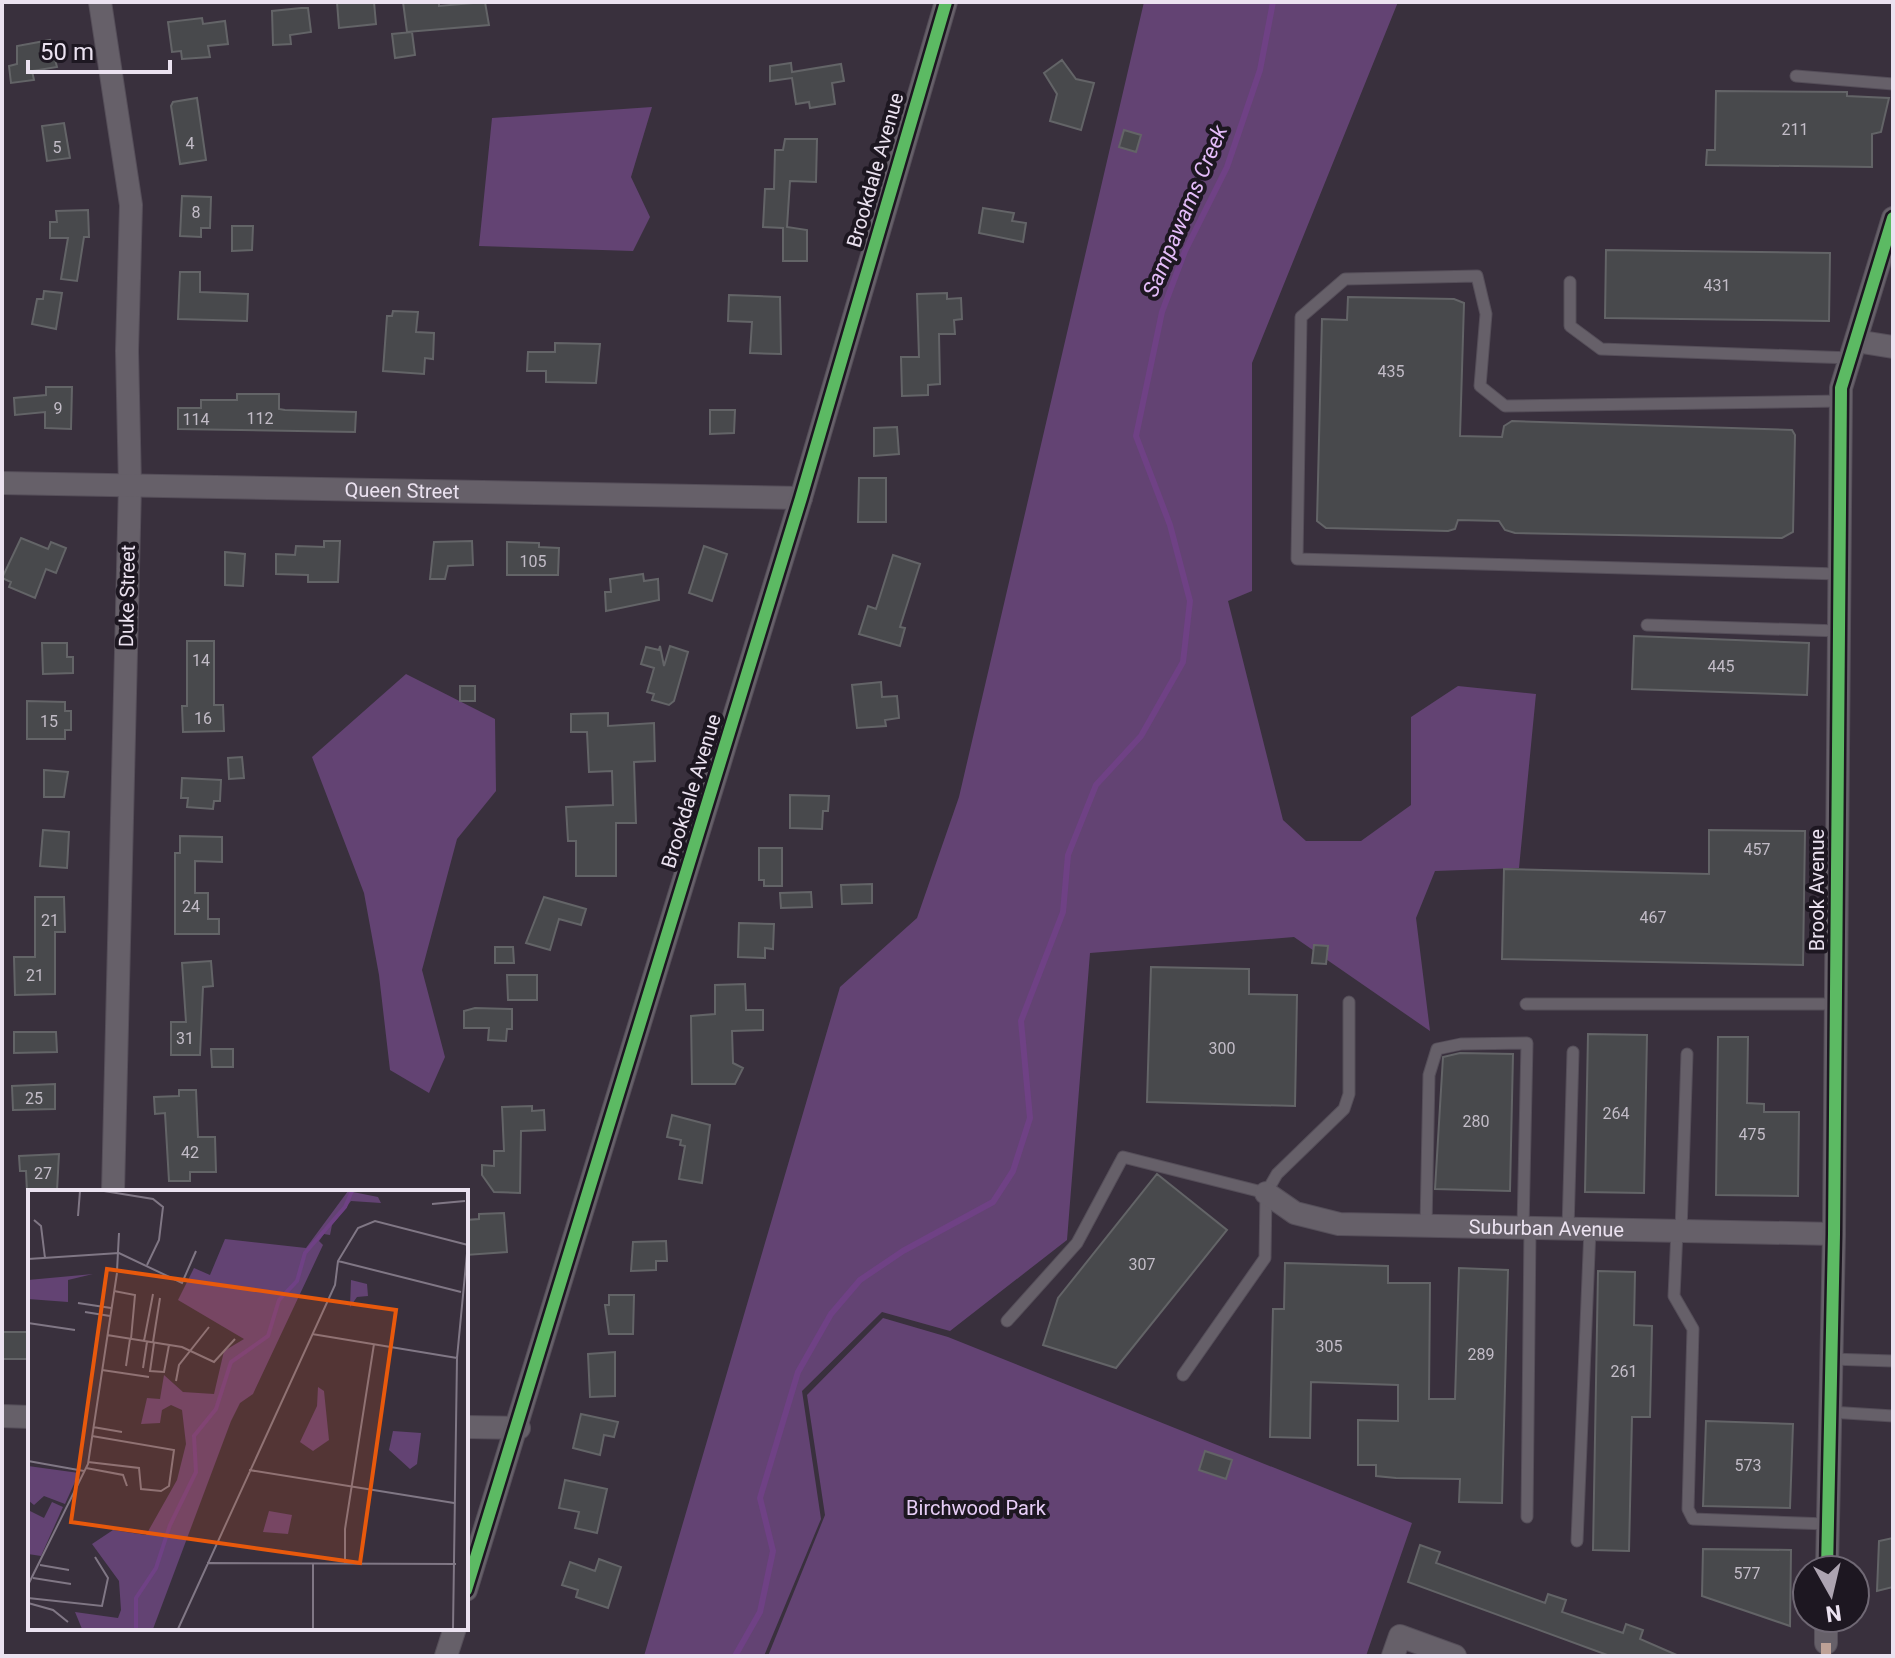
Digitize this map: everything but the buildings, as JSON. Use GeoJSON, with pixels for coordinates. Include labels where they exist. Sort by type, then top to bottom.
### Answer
{"type":"FeatureCollection","features":[{"type":"Feature","properties":{"kind":"street","name":"Duke Street"},"geometry":{"type":"LineString","coordinates":[[100,2],[131,205],[127,351],[130,486],[113,1190]]}},
{"type":"Feature","properties":{"kind":"street","name":"Brookdale Avenue"},"geometry":{"type":"LineString","coordinates":[[468,1584],[519,1428],[801,498],[946,2]]}},
{"type":"Feature","properties":{"kind":"street","name":"Brook Avenue"},"geometry":{"type":"LineString","coordinates":[[1827,1554],[1834,1234],[1841,388],[1893,218]]}},
{"type":"Feature","properties":{"kind":"street"},"geometry":{"type":"LineString","coordinates":[[1854,350],[1893,347]]}},
{"type":"Feature","properties":{"kind":"street","name":"Queen Street"},"geometry":{"type":"LineString","coordinates":[[2,483],[801,498]]}},
{"type":"Feature","properties":{"kind":"street","name":"Suburban Avenue"},"geometry":{"type":"LineString","coordinates":[[1266,1193],[1295,1213],[1339,1224],[1834,1234]]}},
{"type":"Feature","properties":{"kind":"street"},"geometry":{"type":"LineString","coordinates":[[2,1416],[28,1417]]}},
{"type":"Feature","properties":{"kind":"street"},"geometry":{"type":"LineString","coordinates":[[468,1427],[519,1428]]}},
{"type":"Feature","properties":{"kind":"street"},"geometry":{"type":"LineString","coordinates":[[446,1656],[454,1630]]}},
{"type":"Feature","properties":{"kind":"street"},"geometry":{"type":"LineString","coordinates":[[1396,1646],[1455,1656]]}},
{"type":"Feature","properties":{"kind":"lane"},"geometry":{"type":"LineString","coordinates":[[1796,76],[1893,84]]}},
{"type":"Feature","properties":{"kind":"lane"},"geometry":{"type":"LineString","coordinates":[[1839,574],[1297,559],[1301,317],[1345,279],[1477,276],[1486,314],[1480,386],[1505,406],[1841,401]]}},
{"type":"Feature","properties":{"kind":"lane"},"geometry":{"type":"LineString","coordinates":[[1570,282],[1570,326],[1601,349],[1854,350]]}},
{"type":"Feature","properties":{"kind":"lane"},"geometry":{"type":"LineString","coordinates":[[1647,625],[1839,631]]}},
{"type":"Feature","properties":{"kind":"lane"},"geometry":{"type":"LineString","coordinates":[[1183,1375],[1265,1258],[1266,1193],[1294,1154],[1344,1109],[1349,1094],[1349,1002]]}},
{"type":"Feature","properties":{"kind":"lane"},"geometry":{"type":"LineString","coordinates":[[1526,1004],[1836,1004]]}},
{"type":"Feature","properties":{"kind":"lane"},"geometry":{"type":"LineString","coordinates":[[1426,1226],[1429,1075],[1437,1049],[1527,1043],[1527,1517]]}},
{"type":"Feature","properties":{"kind":"lane"},"geometry":{"type":"LineString","coordinates":[[1573,1052],[1579,1229],[1577,1541]]}},
{"type":"Feature","properties":{"kind":"lane"},"geometry":{"type":"LineString","coordinates":[[1687,1054],[1674,1296],[1693,1329],[1688,1509],[1693,1519],[1827,1524]]}},
{"type":"Feature","properties":{"kind":"lane"},"geometry":{"type":"LineString","coordinates":[[1007,1321],[1077,1243],[1123,1157],[1266,1193]]}},
{"type":"Feature","properties":{"kind":"lane"},"geometry":{"type":"LineString","coordinates":[[1831,1359],[1893,1361]]}},
{"type":"Feature","properties":{"kind":"lane"},"geometry":{"type":"LineString","coordinates":[[1830,1412],[1893,1416]]}},
{"type":"Feature","properties":{"kind":"green space"},"geometry":{"type":"Polygon","coordinates":[[[1144,2],[1398,2],[1252,363],[1252,591],[1228,601],[1283,820],[1306,841],[1361,841],[1411,805],[1411,717],[1458,686],[1536,694],[1519,868],[1435,871],[1416,918],[1430,1031],[1294,937],[1090,953],[1067,1240],[950,1331],[882,1312],[802,1391],[821,1519],[764,1656],[644,1656],[840,987],[917,918],[959,797],[1144,2]]]}},
{"type":"Feature","properties":{"kind":"green space"},"geometry":{"type":"Polygon","coordinates":[[[652,107],[631,177],[650,217],[633,251],[479,246],[492,118],[652,107]]]}},
{"type":"Feature","properties":{"kind":"green space"},"geometry":{"type":"Polygon","coordinates":[[[406,674],[495,719],[496,791],[457,839],[422,970],[445,1057],[429,1093],[390,1070],[379,975],[364,893],[312,757],[406,674]]]}},
{"type":"Feature","properties":{"kind":"green space","name":"Birchwood Park"},"geometry":{"type":"Polygon","coordinates":[[[883,1318],[948,1337],[1412,1523],[1366,1656],[768,1656],[825,1515],[807,1395],[883,1318]]]}},
{"type":"Feature","properties":{"kind":"waterway","name":"Sampawams Creek"},"geometry":{"type":"LineString","coordinates":[[735,1656],[760,1612],[773,1551],[760,1498],[798,1372],[831,1314],[860,1280],[903,1251],[993,1202],[1013,1171],[1030,1118],[1021,1021],[1063,912],[1068,855],[1096,785],[1141,736],[1183,662],[1190,601],[1170,525],[1136,436],[1162,312],[1185,251],[1227,167],[1260,70],[1273,2]]}},
{"type":"Feature","properties":{"kind":"marked path"},"geometry":{"type":"LineString","coordinates":[[1826,1643],[1826,1655]]}},
{"type":"Feature","properties":{"kind":"cycle path"},"geometry":{"type":"LineString","coordinates":[[468,1583],[801,498],[946,2]]}},
{"type":"Feature","properties":{"kind":"cycle path"},"geometry":{"type":"LineString","coordinates":[[1827,1554],[1834,1234],[1841,388],[1893,218]]}}]}
